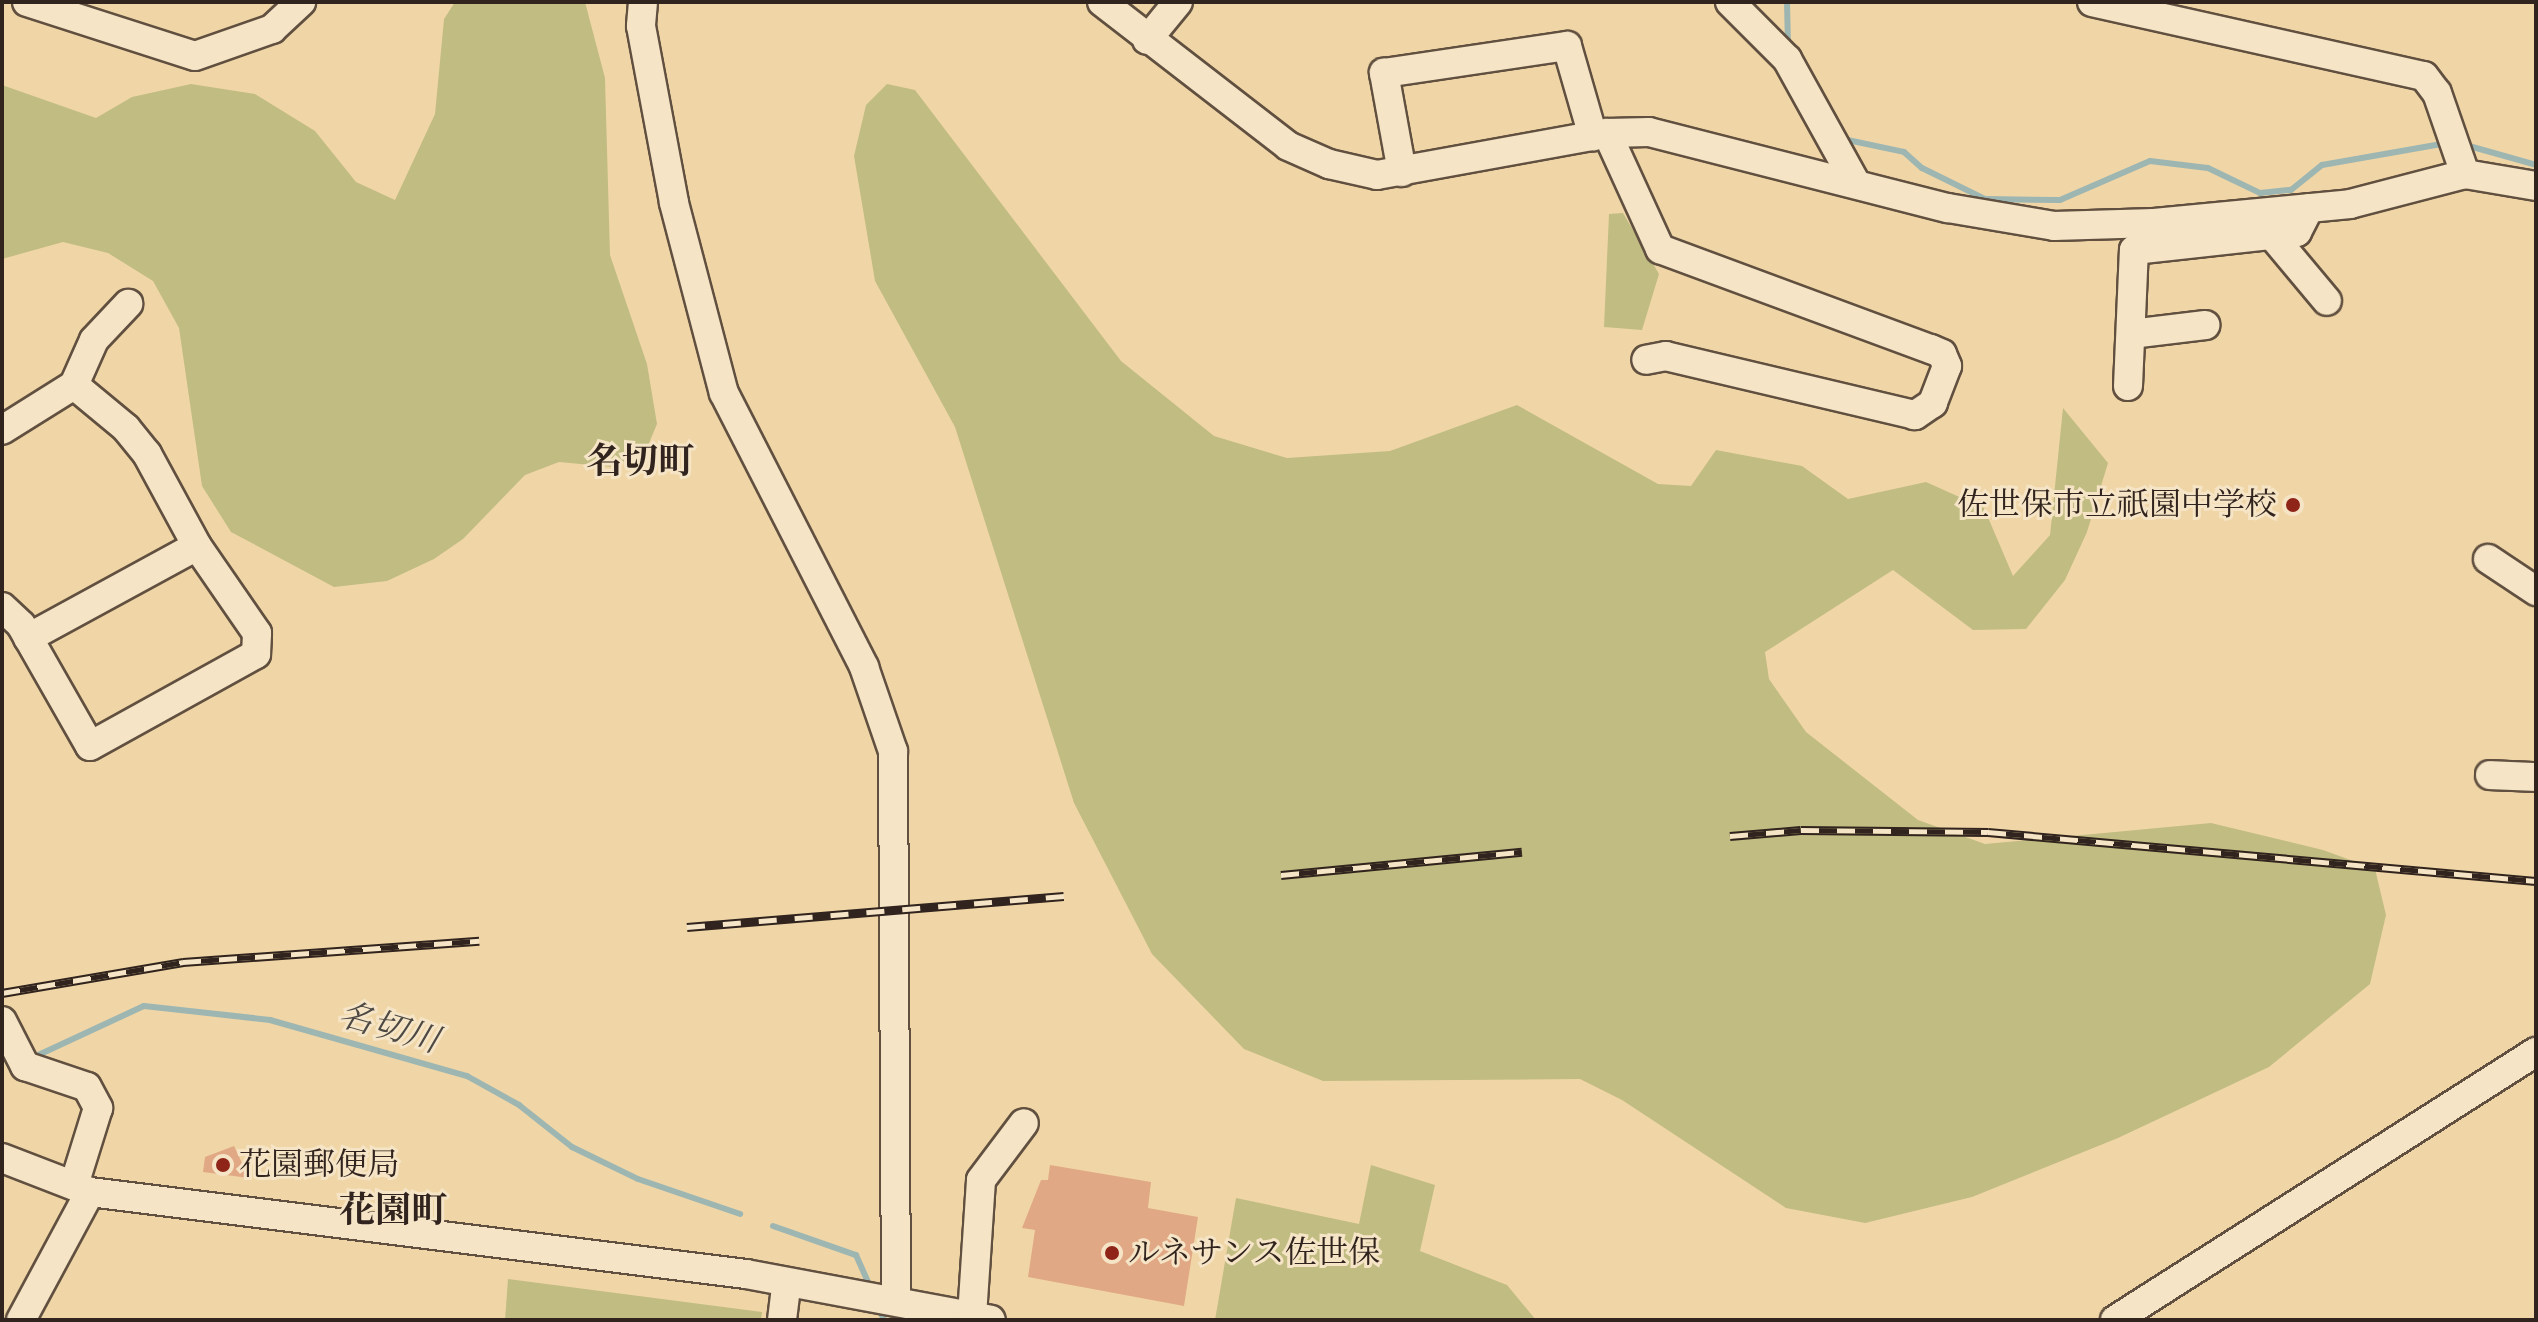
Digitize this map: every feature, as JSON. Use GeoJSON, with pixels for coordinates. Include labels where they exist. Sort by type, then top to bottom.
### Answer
{"type":"FeatureCollection","features":[{"type":"Feature","properties":{"kind":"street"},"geometry":{"type":"LineString","coordinates":[[27,2],[195,56],[272,29],[301,2]]}},
{"type":"Feature","properties":{"kind":"street"},"geometry":{"type":"LineString","coordinates":[[643,2],[641,26],[674,203],[724,393],[744,440],[864,667],[893,751],[893,1301]]}},
{"type":"Feature","properties":{"kind":"street"},"geometry":{"type":"LineString","coordinates":[[1102,2],[1147,40],[1288,146],[1329,164],[1377,175],[1600,134],[1649,132],[1854,180],[1948,208],[2054,226],[2350,204],[2465,174],[2536,186]]}},
{"type":"Feature","properties":{"kind":"street"},"geometry":{"type":"LineString","coordinates":[[1147,40],[1178,2]]}},
{"type":"Feature","properties":{"kind":"street"},"geometry":{"type":"LineString","coordinates":[[1730,2],[1787,59],[1854,180]]}},
{"type":"Feature","properties":{"kind":"street"},"geometry":{"type":"LineString","coordinates":[[2092,2],[2424,76],[2437,93],[2465,174]]}},
{"type":"Feature","properties":{"kind":"street"},"geometry":{"type":"LineString","coordinates":[[1402,172],[1384,73],[1567,46],[1600,134],[1660,249],[1931,349],[1942,354],[1947,366],[1933,403],[1915,415],[1666,356],[1646,360]]}},
{"type":"Feature","properties":{"kind":"street"},"geometry":{"type":"LineString","coordinates":[[2128,386],[2134,250],[2297,232],[2309,208]]}},
{"type":"Feature","properties":{"kind":"street"},"geometry":{"type":"LineString","coordinates":[[2271,234],[2327,301]]}},
{"type":"Feature","properties":{"kind":"street"},"geometry":{"type":"LineString","coordinates":[[2,430],[74,385],[94,340],[128,304]]}},
{"type":"Feature","properties":{"kind":"street"},"geometry":{"type":"LineString","coordinates":[[2131,334],[2205,325]]}},
{"type":"Feature","properties":{"kind":"street"},"geometry":{"type":"LineString","coordinates":[[2,607],[28,638],[90,746],[256,654],[257,633],[197,546],[147,454],[126,428],[74,385]]}},
{"type":"Feature","properties":{"kind":"street"},"geometry":{"type":"LineString","coordinates":[[28,638],[197,546]]}},
{"type":"Feature","properties":{"kind":"street"},"geometry":{"type":"LineString","coordinates":[[2488,559],[2536,591]]}},
{"type":"Feature","properties":{"kind":"street"},"geometry":{"type":"LineString","coordinates":[[2490,775],[2536,777]]}},
{"type":"Feature","properties":{"kind":"street"},"geometry":{"type":"LineString","coordinates":[[13,1043],[87,1087],[98,1108],[82,1189],[21,1320]]}},
{"type":"Feature","properties":{"kind":"street"},"geometry":{"type":"LineString","coordinates":[[2115,1320],[2536,1052]]}},
{"type":"Feature","properties":{"kind":"street"},"geometry":{"type":"LineString","coordinates":[[2,1158],[82,1189],[787,1282],[982,1318],[981,1180],[1024,1123]]}},
{"type":"Feature","properties":{"kind":"street"},"geometry":{"type":"LineString","coordinates":[[782,1320],[787,1282]]}},
{"type":"Feature","properties":{"kind":"shaded area"},"geometry":{"type":"Polygon","coordinates":[[[455,2],[585,2],[605,78],[610,255],[647,364],[657,424],[644,455],[613,467],[559,462],[525,475],[463,539],[434,559],[387,581],[334,587],[231,532],[202,486],[179,328],[153,281],[108,253],[63,242],[2,259],[2,85],[96,118],[132,97],[191,84],[255,94],[315,131],[356,182],[395,200],[435,114],[444,19],[455,2]]]}},
{"type":"Feature","properties":{"kind":"shaded area"},"geometry":{"type":"Polygon","coordinates":[[[887,84],[915,90],[1121,361],[1214,436],[1287,458],[1390,451],[1517,405],[1658,484],[1691,486],[1716,450],[1802,466],[1848,499],[1926,482],[1984,508],[2013,576],[2050,535],[2063,408],[2108,463],[2087,532],[2065,580],[2026,629],[1973,630],[1893,570],[1765,652],[1769,679],[1806,732],[1918,820],[1985,844],[2211,823],[2323,850],[2375,869],[2386,915],[2370,984],[2269,1067],[2118,1138],[1972,1197],[1865,1223],[1786,1208],[1622,1100],[1580,1079],[1323,1081],[1244,1049],[1152,954],[1074,803],[955,427],[875,281],[854,156],[866,105],[887,84]]]}},
{"type":"Feature","properties":{"kind":"shaded area"},"geometry":{"type":"Polygon","coordinates":[[[1623,213],[1659,274],[1642,330],[1604,327],[1609,214],[1623,213]]]}},
{"type":"Feature","properties":{"kind":"shaded area"},"geometry":{"type":"Polygon","coordinates":[[[1371,1165],[1435,1185],[1420,1251],[1507,1285],[1536,1320],[1215,1320],[1236,1198],[1359,1224],[1371,1165]]]}},
{"type":"Feature","properties":{"kind":"shaded area"},"geometry":{"type":"Polygon","coordinates":[[[508,1279],[762,1312],[761,1320],[505,1320],[508,1279]]]}},
{"type":"Feature","properties":{"kind":"building","name":"花園郵便局"},"geometry":{"type":"Polygon","coordinates":[[[234,1146],[249,1178],[203,1172],[205,1157],[234,1146]]]}},
{"type":"Feature","properties":{"kind":"building","name":"ルネサンス佐世保"},"geometry":{"type":"Polygon","coordinates":[[[1050,1165],[1151,1182],[1148,1208],[1198,1217],[1184,1306],[1028,1277],[1035,1230],[1022,1228],[1041,1180],[1048,1180],[1050,1165]]]}},
{"type":"Feature","properties":{"kind":"waterway"},"geometry":{"type":"LineString","coordinates":[[1787,2],[1788,46]]}},
{"type":"Feature","properties":{"kind":"waterway"},"geometry":{"type":"LineString","coordinates":[[1843,139],[1904,152],[1922,168],[1985,199],[2060,200],[2150,161],[2208,168],[2260,193],[2291,190],[2322,165],[2447,143]]}},
{"type":"Feature","properties":{"kind":"waterway"},"geometry":{"type":"LineString","coordinates":[[2462,144],[2536,165]]}},
{"type":"Feature","properties":{"kind":"waterway","name":"名切川"},"geometry":{"type":"LineString","coordinates":[[34,1057],[144,1006],[270,1020],[467,1076],[519,1105],[572,1147],[638,1179],[740,1214]]}},
{"type":"Feature","properties":{"kind":"waterway","name":"名切川"},"geometry":{"type":"LineString","coordinates":[[773,1226],[856,1255],[871,1288]]}},
{"type":"Feature","properties":{"kind":"waterway","name":"名切川"},"geometry":{"type":"LineString","coordinates":[[878,1306],[884,1320]]}},
{"type":"Feature","properties":{"kind":"railway"},"geometry":{"type":"LineString","coordinates":[[1730,836],[1801,830],[1988,832],[2536,881]]}},
{"type":"Feature","properties":{"kind":"railway"},"geometry":{"type":"LineString","coordinates":[[1281,875],[1522,852]]}},
{"type":"Feature","properties":{"kind":"railway"},"geometry":{"type":"LineString","coordinates":[[687,927],[1064,896]]}},
{"type":"Feature","properties":{"kind":"railway"},"geometry":{"type":"LineString","coordinates":[[2,993],[183,962],[479,941]]}},
{"type":"Feature","properties":{"kind":"place","name":"佐世保市立祇園中学校"},"geometry":{"type":"Point","coordinates":[2293,505]}},
{"type":"Feature","properties":{"kind":"place","name":"花園郵便局"},"geometry":{"type":"Point","coordinates":[223,1165]}},
{"type":"Feature","properties":{"kind":"place","name":"ルネサンス佐世保"},"geometry":{"type":"Point","coordinates":[1112,1253]}},
{"type":"Feature","properties":{"kind":"district","name":"名切町"},"geometry":{"type":"Point","coordinates":[640,462]}},
{"type":"Feature","properties":{"kind":"district","name":"花園町"},"geometry":{"type":"Point","coordinates":[393,1211]}}]}
